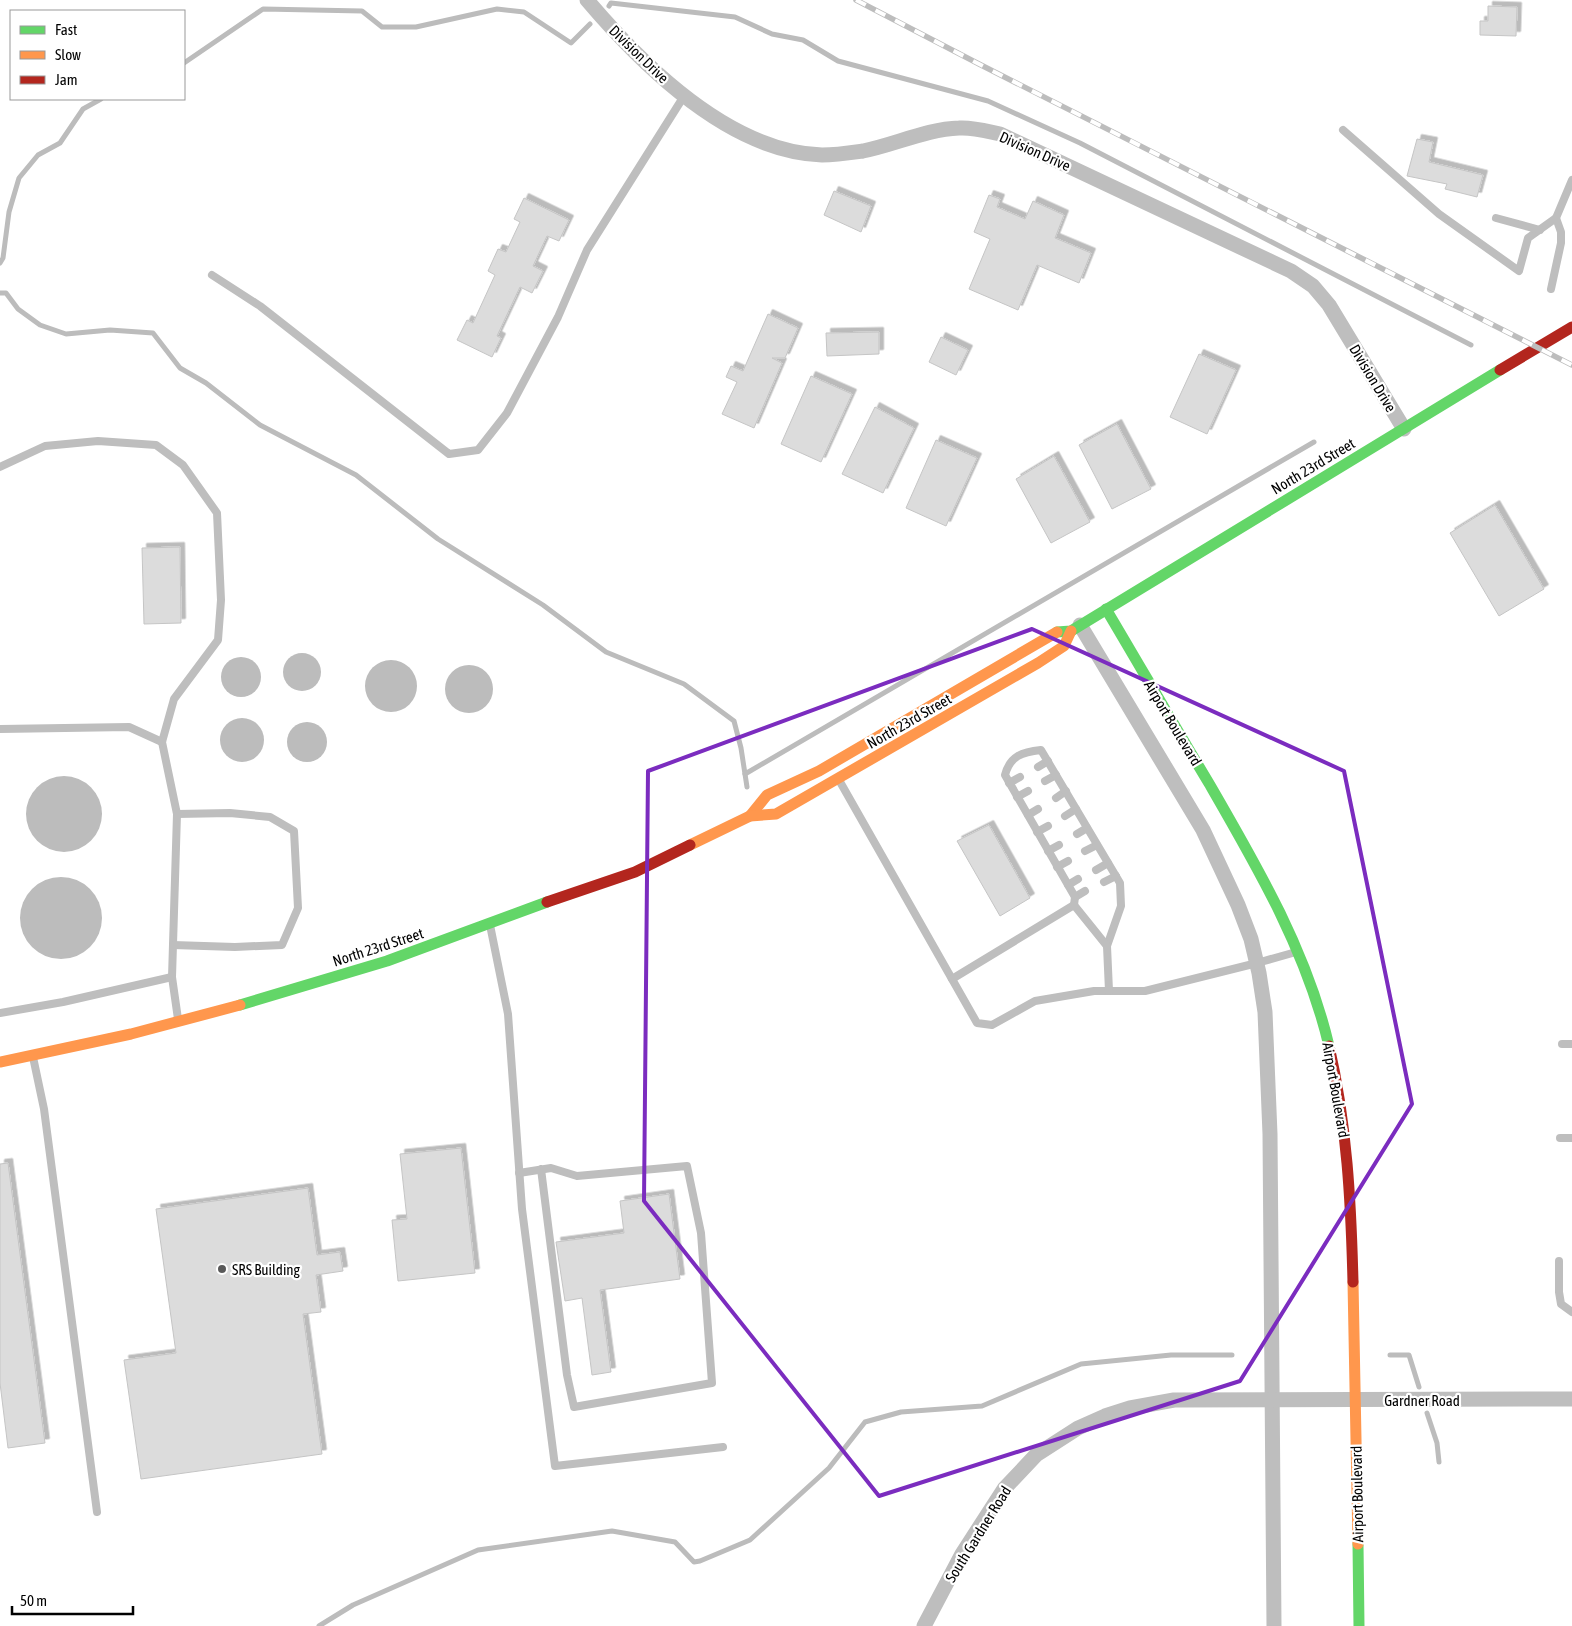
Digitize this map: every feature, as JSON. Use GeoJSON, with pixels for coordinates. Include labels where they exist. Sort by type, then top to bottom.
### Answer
{"type":"FeatureCollection","features":[{"type":"Feature","properties":{"kind":"main road","name":"North 23rd Street"},"geometry":{"type":"LineString","coordinates":[[750,816],[768,796],[827,766],[1056,632],[1075,628],[1572,327]]}},
{"type":"Feature","properties":{"kind":"main road","name":"Airport Boulevard"},"geometry":{"type":"LineString","coordinates":[[1106,609],[1272,894],[1298,951],[1317,1002],[1328,1039],[1344,1126],[1351,1202],[1359,1626]]}},
{"type":"Feature","properties":{"kind":"main road","name":"North 23rd Street"},"geometry":{"type":"LineString","coordinates":[[0,1062],[178,1022],[270,998],[387,961],[635,872],[750,816],[776,814],[838,780],[1038,663],[1064,646],[1075,628]]}},
{"type":"Feature","properties":{"kind":"street","name":"Division Drive"},"geometry":{"type":"LineString","coordinates":[[587,0],[636,53],[684,96],[727,125],[757,140],[797,152],[821,155],[842,154],[875,149],[936,132],[960,128],[978,129],[1013,139],[1300,276],[1319,292],[1329,305],[1404,429]]}},
{"type":"Feature","properties":{"kind":"street","name":"Airport Boulevard"},"geometry":{"type":"LineString","coordinates":[[1075,628],[1203,830],[1238,905],[1251,939],[1256,964],[1265,1012],[1268,1067],[1274,1626]]}},
{"type":"Feature","properties":{"kind":"street","name":"Gardner Road"},"geometry":{"type":"LineString","coordinates":[[1272,1400],[1572,1399]]}},
{"type":"Feature","properties":{"kind":"street","name":"South Gardner Road"},"geometry":{"type":"LineString","coordinates":[[924,1626],[962,1554],[1004,1489],[1036,1455],[1078,1428],[1105,1416],[1130,1408],[1174,1400],[1272,1400]]}},
{"type":"Feature","properties":{"kind":"lane"},"geometry":{"type":"LineString","coordinates":[[212,275],[260,306],[449,454],[478,450],[507,413],[558,317],[587,250],[684,96]]}},
{"type":"Feature","properties":{"kind":"lane"},"geometry":{"type":"LineString","coordinates":[[1343,130],[1439,214],[1520,271],[1528,238],[1556,218],[1572,180]]}},
{"type":"Feature","properties":{"kind":"lane"},"geometry":{"type":"LineString","coordinates":[[1496,218],[1540,230]]}},
{"type":"Feature","properties":{"kind":"lane"},"geometry":{"type":"LineString","coordinates":[[1551,289],[1561,243],[1561,232],[1556,218]]}},
{"type":"Feature","properties":{"kind":"lane"},"geometry":{"type":"LineString","coordinates":[[0,467],[45,446],[98,441],[156,445],[183,465],[217,513],[221,600],[218,640],[174,698],[162,742],[177,814],[172,977],[178,1022]]}},
{"type":"Feature","properties":{"kind":"lane"},"geometry":{"type":"LineString","coordinates":[[0,729],[129,727],[162,742]]}},
{"type":"Feature","properties":{"kind":"lane"},"geometry":{"type":"LineString","coordinates":[[1107,946],[1074,901],[1068,885],[1005,775],[1008,764],[1024,752],[1041,750],[1120,883],[1120,906],[1107,946],[1108,991]]}},
{"type":"Feature","properties":{"kind":"lane"},"geometry":{"type":"LineString","coordinates":[[1038,767],[1048,761]]}},
{"type":"Feature","properties":{"kind":"lane"},"geometry":{"type":"LineString","coordinates":[[1009,783],[1020,776]]}},
{"type":"Feature","properties":{"kind":"lane"},"geometry":{"type":"LineString","coordinates":[[1045,781],[1056,776]]}},
{"type":"Feature","properties":{"kind":"lane"},"geometry":{"type":"LineString","coordinates":[[838,780],[977,1023],[992,1025],[1035,1001],[1094,991],[1146,991],[1256,964],[1298,951]]}},
{"type":"Feature","properties":{"kind":"lane"},"geometry":{"type":"LineString","coordinates":[[1017,796],[1028,790]]}},
{"type":"Feature","properties":{"kind":"lane"},"geometry":{"type":"LineString","coordinates":[[1056,798],[1066,792]]}},
{"type":"Feature","properties":{"kind":"lane"},"geometry":{"type":"LineString","coordinates":[[1028,816],[1038,809]]}},
{"type":"Feature","properties":{"kind":"lane"},"geometry":{"type":"LineString","coordinates":[[1065,816],[1076,810]]}},
{"type":"Feature","properties":{"kind":"lane"},"geometry":{"type":"LineString","coordinates":[[173,945],[235,948],[282,945],[298,908],[294,831],[270,817],[230,813],[177,814]]}},
{"type":"Feature","properties":{"kind":"lane"},"geometry":{"type":"LineString","coordinates":[[1037,832],[1048,826]]}},
{"type":"Feature","properties":{"kind":"lane"},"geometry":{"type":"LineString","coordinates":[[1077,834],[1087,828]]}},
{"type":"Feature","properties":{"kind":"lane"},"geometry":{"type":"LineString","coordinates":[[1048,851],[1059,845]]}},
{"type":"Feature","properties":{"kind":"lane"},"geometry":{"type":"LineString","coordinates":[[1086,851],[1097,845]]}},
{"type":"Feature","properties":{"kind":"lane"},"geometry":{"type":"LineString","coordinates":[[1057,868],[1068,861]]}},
{"type":"Feature","properties":{"kind":"lane"},"geometry":{"type":"LineString","coordinates":[[1096,870],[1108,863]]}},
{"type":"Feature","properties":{"kind":"lane"},"geometry":{"type":"LineString","coordinates":[[1104,882],[1116,876]]}},
{"type":"Feature","properties":{"kind":"lane"},"geometry":{"type":"LineString","coordinates":[[1068,885],[1078,880]]}},
{"type":"Feature","properties":{"kind":"lane"},"geometry":{"type":"LineString","coordinates":[[952,979],[1074,901],[1086,891]]}},
{"type":"Feature","properties":{"kind":"lane"},"geometry":{"type":"LineString","coordinates":[[490,923],[508,1014],[522,1209],[555,1466],[723,1447]]}},
{"type":"Feature","properties":{"kind":"lane"},"geometry":{"type":"LineString","coordinates":[[0,1012],[63,1002],[172,977]]}},
{"type":"Feature","properties":{"kind":"lane"},"geometry":{"type":"LineString","coordinates":[[1562,1044],[1572,1044]]}},
{"type":"Feature","properties":{"kind":"lane"},"geometry":{"type":"LineString","coordinates":[[33,1055],[44,1109],[97,1512]]}},
{"type":"Feature","properties":{"kind":"lane"},"geometry":{"type":"LineString","coordinates":[[1560,1138],[1572,1138]]}},
{"type":"Feature","properties":{"kind":"lane"},"geometry":{"type":"LineString","coordinates":[[519,1173],[542,1169],[551,1168],[577,1176],[687,1166],[701,1233],[712,1383],[574,1407],[567,1375],[542,1169]]}},
{"type":"Feature","properties":{"kind":"lane"},"geometry":{"type":"LineString","coordinates":[[1559,1261],[1559,1292],[1562,1304],[1572,1312]]}},
{"type":"Feature","properties":{"kind":"highlighted area"},"geometry":{"type":"Polygon","coordinates":[[[1032,629],[1344,771],[1412,1104],[1240,1381],[879,1496],[644,1201],[648,771],[1032,629]]]}},
{"type":"Feature","properties":{"kind":"shaded area"},"geometry":{"type":"Polygon","coordinates":[[[302,653],[309,654],[315,659],[320,665],[320,679],[315,685],[309,690],[302,691],[295,690],[289,685],[284,679],[283,672],[284,665],[289,659],[295,654],[302,653]]]}},
{"type":"Feature","properties":{"kind":"shaded area"},"geometry":{"type":"Polygon","coordinates":[[[245,657],[252,660],[258,666],[261,677],[260,685],[252,694],[245,697],[237,697],[230,694],[222,685],[221,673],[224,666],[233,658],[245,657]]]}},
{"type":"Feature","properties":{"kind":"shaded area"},"geometry":{"type":"Polygon","coordinates":[[[391,660],[401,662],[409,668],[415,676],[417,686],[415,696],[409,704],[401,710],[391,712],[381,710],[373,704],[367,696],[365,686],[367,676],[373,668],[381,662],[391,660]]]}},
{"type":"Feature","properties":{"kind":"shaded area"},"geometry":{"type":"Polygon","coordinates":[[[464,665],[474,665],[486,672],[493,684],[493,694],[486,706],[474,713],[464,713],[456,709],[449,702],[445,694],[445,684],[449,676],[456,669],[464,665]]]}},
{"type":"Feature","properties":{"kind":"shaded area"},"geometry":{"type":"Polygon","coordinates":[[[242,718],[254,722],[260,728],[264,740],[260,752],[254,758],[242,762],[230,758],[224,752],[220,740],[224,728],[230,722],[242,718]]]}},
{"type":"Feature","properties":{"kind":"shaded area"},"geometry":{"type":"Polygon","coordinates":[[[311,722],[318,725],[324,731],[327,742],[326,750],[318,759],[311,762],[303,762],[296,759],[288,750],[287,738],[290,731],[299,723],[311,722]]]}},
{"type":"Feature","properties":{"kind":"shaded area"},"geometry":{"type":"Polygon","coordinates":[[[57,776],[71,776],[85,782],[96,793],[102,807],[99,829],[91,841],[71,852],[57,852],[43,846],[32,835],[26,821],[26,807],[32,793],[43,782],[57,776]]]}},
{"type":"Feature","properties":{"kind":"shaded area"},"geometry":{"type":"Polygon","coordinates":[[[61,877],[77,880],[90,889],[99,902],[102,918],[99,934],[90,947],[77,956],[61,959],[45,956],[32,947],[23,934],[20,918],[23,902],[32,889],[45,880],[61,877]]]}},
{"type":"Feature","properties":{"kind":"building"},"geometry":{"type":"Polygon","coordinates":[[[1488,6],[1517,7],[1516,36],[1480,35],[1480,21],[1488,21],[1488,6]]]}},
{"type":"Feature","properties":{"kind":"building"},"geometry":{"type":"Polygon","coordinates":[[[1417,139],[1433,142],[1429,162],[1483,175],[1477,197],[1445,189],[1447,184],[1407,176],[1417,139]]]}},
{"type":"Feature","properties":{"kind":"building"},"geometry":{"type":"Polygon","coordinates":[[[834,191],[871,206],[861,232],[824,215],[834,191]]]}},
{"type":"Feature","properties":{"kind":"building"},"geometry":{"type":"Polygon","coordinates":[[[989,195],[1000,199],[997,207],[1025,219],[1033,201],[1064,215],[1055,238],[1091,253],[1079,283],[1037,265],[1018,310],[969,289],[990,239],[974,232],[989,195]]]}},
{"type":"Feature","properties":{"kind":"building"},"geometry":{"type":"Polygon","coordinates":[[[524,198],[569,220],[559,241],[547,236],[533,266],[543,271],[532,293],[520,287],[497,336],[501,338],[492,357],[457,340],[467,320],[473,323],[495,275],[488,271],[498,249],[506,252],[520,222],[514,219],[524,198]]]}},
{"type":"Feature","properties":{"kind":"building"},"geometry":{"type":"Polygon","coordinates":[[[768,314],[798,328],[785,358],[772,358],[782,363],[754,428],[722,414],[737,382],[726,377],[731,366],[743,371],[768,314]]]}},
{"type":"Feature","properties":{"kind":"building"},"geometry":{"type":"Polygon","coordinates":[[[879,332],[879,354],[827,356],[826,333],[879,332]]]}},
{"type":"Feature","properties":{"kind":"building"},"geometry":{"type":"Polygon","coordinates":[[[941,337],[968,350],[956,375],[929,362],[941,337]]]}},
{"type":"Feature","properties":{"kind":"building"},"geometry":{"type":"Polygon","coordinates":[[[1199,354],[1236,370],[1207,434],[1170,417],[1199,354]]]}},
{"type":"Feature","properties":{"kind":"building"},"geometry":{"type":"Polygon","coordinates":[[[811,376],[852,394],[821,462],[781,444],[811,376]]]}},
{"type":"Feature","properties":{"kind":"building"},"geometry":{"type":"Polygon","coordinates":[[[875,407],[914,428],[883,493],[842,474],[875,407]]]}},
{"type":"Feature","properties":{"kind":"building"},"geometry":{"type":"Polygon","coordinates":[[[1117,424],[1151,489],[1112,509],[1079,445],[1117,424]]]}},
{"type":"Feature","properties":{"kind":"building"},"geometry":{"type":"Polygon","coordinates":[[[936,440],[977,458],[946,526],[906,508],[936,440]]]}},
{"type":"Feature","properties":{"kind":"building"},"geometry":{"type":"Polygon","coordinates":[[[1054,456],[1090,522],[1051,543],[1016,479],[1054,456]]]}},
{"type":"Feature","properties":{"kind":"building"},"geometry":{"type":"Polygon","coordinates":[[[1495,505],[1544,589],[1499,616],[1450,533],[1495,505]]]}},
{"type":"Feature","properties":{"kind":"building"},"geometry":{"type":"Polygon","coordinates":[[[180,547],[181,623],[144,624],[142,548],[180,547]]]}},
{"type":"Feature","properties":{"kind":"building"},"geometry":{"type":"Polygon","coordinates":[[[989,825],[1030,898],[1000,916],[957,841],[989,825]]]}},
{"type":"Feature","properties":{"kind":"building"},"geometry":{"type":"Polygon","coordinates":[[[461,1148],[475,1273],[398,1281],[392,1220],[407,1219],[400,1154],[461,1148]]]}},
{"type":"Feature","properties":{"kind":"building"},"geometry":{"type":"Polygon","coordinates":[[[8,1163],[45,1443],[8,1448],[0,1383],[0,1164],[8,1163]]]}},
{"type":"Feature","properties":{"kind":"building"},"geometry":{"type":"Polygon","coordinates":[[[308,1188],[317,1255],[340,1252],[343,1271],[316,1275],[321,1312],[303,1314],[322,1454],[141,1479],[124,1360],[176,1353],[156,1209],[308,1188]]]}},
{"type":"Feature","properties":{"kind":"building"},"geometry":{"type":"Polygon","coordinates":[[[669,1194],[680,1279],[600,1290],[611,1372],[592,1375],[582,1298],[565,1301],[556,1242],[624,1233],[620,1201],[669,1194]]]}},
{"type":"Feature","properties":{"kind":"waterway"},"geometry":{"type":"LineString","coordinates":[[609,6],[611,3],[735,17],[772,34],[803,40],[838,61],[988,101],[1080,143],[1471,345]]}},
{"type":"Feature","properties":{"kind":"waterway"},"geometry":{"type":"LineString","coordinates":[[185,62],[263,9],[362,11],[382,27],[416,27],[497,9],[524,12],[571,43],[590,24]]}},
{"type":"Feature","properties":{"kind":"waterway"},"geometry":{"type":"LineString","coordinates":[[0,263],[3,258],[9,212],[19,178],[38,155],[60,143],[83,109],[99,100]]}},
{"type":"Feature","properties":{"kind":"waterway"},"geometry":{"type":"LineString","coordinates":[[0,293],[6,293],[18,309],[40,325],[66,334],[110,330],[153,333],[180,368],[206,383],[260,425],[356,475],[438,539],[543,605],[606,652],[684,684],[734,721],[741,748],[747,787]]}},
{"type":"Feature","properties":{"kind":"waterway"},"geometry":{"type":"LineString","coordinates":[[745,774],[1314,442]]}},
{"type":"Feature","properties":{"kind":"waterway"},"geometry":{"type":"LineString","coordinates":[[319,1626],[353,1605],[478,1550],[612,1531],[675,1542],[694,1562],[700,1561],[750,1540],[829,1468],[865,1422],[901,1412],[982,1406],[1081,1364],[1171,1355],[1232,1355]]}},
{"type":"Feature","properties":{"kind":"waterway"},"geometry":{"type":"LineString","coordinates":[[1390,1355],[1409,1355],[1419,1387]]}},
{"type":"Feature","properties":{"kind":"waterway"},"geometry":{"type":"LineString","coordinates":[[1427,1413],[1437,1443],[1439,1462]]}},
{"type":"Feature","properties":{"kind":"railway"},"geometry":{"type":"LineString","coordinates":[[856,0],[1572,365]]}},
{"type":"Feature","properties":{"kind":"traffic: fast"},"geometry":{"type":"LineString","coordinates":[[1057,632],[1071,631],[1500,370]]}},
{"type":"Feature","properties":{"kind":"traffic: fast"},"geometry":{"type":"LineString","coordinates":[[1106,609],[1263,879],[1308,977],[1320,1011],[1329,1046]]}},
{"type":"Feature","properties":{"kind":"traffic: fast"},"geometry":{"type":"LineString","coordinates":[[240,1005],[387,961],[547,902]]}},
{"type":"Feature","properties":{"kind":"traffic: fast"},"geometry":{"type":"LineString","coordinates":[[1358,1544],[1359,1626]]}},
{"type":"Feature","properties":{"kind":"traffic: slow"},"geometry":{"type":"LineString","coordinates":[[690,845],[750,816],[776,814],[1038,663],[1064,646],[1071,631]]}},
{"type":"Feature","properties":{"kind":"traffic: slow"},"geometry":{"type":"LineString","coordinates":[[750,816],[767,795],[819,771],[1057,632]]}},
{"type":"Feature","properties":{"kind":"traffic: slow"},"geometry":{"type":"LineString","coordinates":[[0,1062],[131,1034],[240,1005]]}},
{"type":"Feature","properties":{"kind":"traffic: slow"},"geometry":{"type":"LineString","coordinates":[[1353,1282],[1358,1544]]}},
{"type":"Feature","properties":{"kind":"traffic: jam"},"geometry":{"type":"LineString","coordinates":[[1500,370],[1572,327]]}},
{"type":"Feature","properties":{"kind":"traffic: jam"},"geometry":{"type":"LineString","coordinates":[[547,902],[635,872],[690,845]]}},
{"type":"Feature","properties":{"kind":"traffic: jam"},"geometry":{"type":"LineString","coordinates":[[1329,1046],[1340,1105],[1347,1163],[1353,1282]]}},
{"type":"Feature","properties":{"kind":"place","name":"SRS Building"},"geometry":{"type":"Point","coordinates":[222,1269]}}]}
